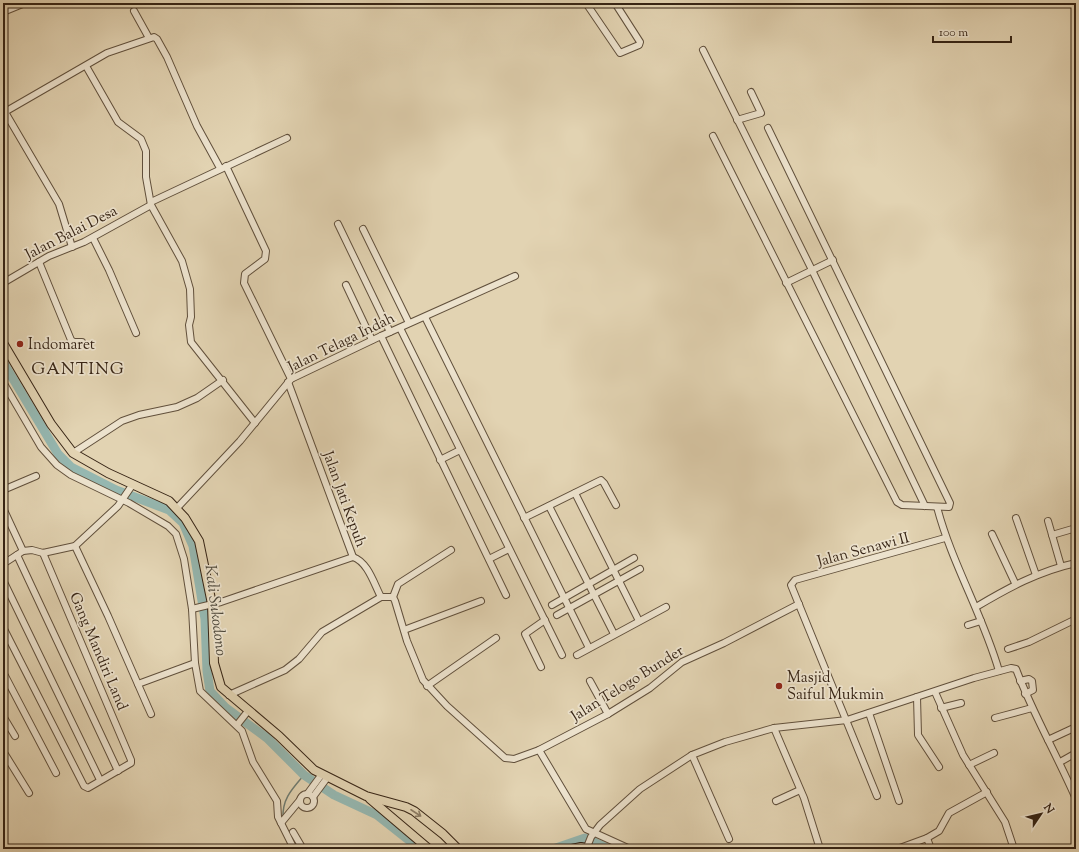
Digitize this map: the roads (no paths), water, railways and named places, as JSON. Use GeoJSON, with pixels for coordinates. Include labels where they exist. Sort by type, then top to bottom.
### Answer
{"type":"FeatureCollection","features":[{"type":"Feature","properties":{"kind":"main road"},"geometry":{"type":"LineString","coordinates":[[3,343],[51,424],[72,453],[132,486],[169,501],[177,508],[193,529],[199,541],[210,605],[214,663],[216,677],[220,687],[279,736],[305,762],[324,777],[366,796],[414,812],[443,834],[458,849]]}},
{"type":"Feature","properties":{"kind":"main road"},"geometry":{"type":"LineString","coordinates":[[366,796],[387,812],[429,849]]}},
{"type":"Feature","properties":{"kind":"main road"},"geometry":{"type":"LineString","coordinates":[[387,812],[393,804]]}},
{"type":"Feature","properties":{"kind":"main road"},"geometry":{"type":"LineString","coordinates":[[572,849],[589,847]]}},
{"type":"Feature","properties":{"kind":"street"},"geometry":{"type":"LineString","coordinates":[[3,12],[25,3]]}},
{"type":"Feature","properties":{"kind":"street"},"geometry":{"type":"LineString","coordinates":[[586,3],[620,53],[639,45],[640,42],[615,3]]}},
{"type":"Feature","properties":{"kind":"street"},"geometry":{"type":"LineString","coordinates":[[134,11],[149,38]]}},
{"type":"Feature","properties":{"kind":"street"},"geometry":{"type":"LineString","coordinates":[[72,247],[59,204],[4,113],[107,53],[149,38],[154,37],[157,39],[167,57],[197,126],[220,168]]}},
{"type":"Feature","properties":{"kind":"street"},"geometry":{"type":"LineString","coordinates":[[703,50],[812,270],[925,506]]}},
{"type":"Feature","properties":{"kind":"street"},"geometry":{"type":"LineString","coordinates":[[86,66],[118,122],[141,138],[146,151],[146,177],[151,203],[182,261],[186,274],[192,304],[189,325],[191,342],[223,380],[255,422]]}},
{"type":"Feature","properties":{"kind":"street"},"geometry":{"type":"LineString","coordinates":[[738,122],[760,113],[750,92]]}},
{"type":"Feature","properties":{"kind":"street"},"geometry":{"type":"LineString","coordinates":[[713,136],[897,502],[902,505],[949,507],[950,503],[768,128]]}},
{"type":"Feature","properties":{"kind":"street","name":"Jalan Balai Desa"},"geometry":{"type":"LineString","coordinates":[[3,283],[39,262],[93,238],[151,203],[220,168],[287,138]]}},
{"type":"Feature","properties":{"kind":"street","name":"Jalan Jati Kepuh"},"geometry":{"type":"LineString","coordinates":[[194,608],[210,605],[353,558],[289,380],[244,281],[245,274],[265,259],[266,251],[226,166]]}},
{"type":"Feature","properties":{"kind":"street"},"geometry":{"type":"LineString","coordinates":[[338,224],[390,332]]}},
{"type":"Feature","properties":{"kind":"street"},"geometry":{"type":"LineString","coordinates":[[363,229],[409,323]]}},
{"type":"Feature","properties":{"kind":"street"},"geometry":{"type":"LineString","coordinates":[[93,238],[109,270],[136,333]]}},
{"type":"Feature","properties":{"kind":"street"},"geometry":{"type":"LineString","coordinates":[[786,283],[833,260]]}},
{"type":"Feature","properties":{"kind":"street"},"geometry":{"type":"LineString","coordinates":[[39,262],[72,340],[74,342],[82,342]]}},
{"type":"Feature","properties":{"kind":"street","name":"Jalan Telaga Indah"},"geometry":{"type":"LineString","coordinates":[[177,508],[255,422],[289,380],[371,338],[400,328],[515,276]]}},
{"type":"Feature","properties":{"kind":"street"},"geometry":{"type":"LineString","coordinates":[[346,285],[371,338]]}},
{"type":"Feature","properties":{"kind":"street"},"geometry":{"type":"LineString","coordinates":[[424,317],[589,648]]}},
{"type":"Feature","properties":{"kind":"street"},"geometry":{"type":"LineString","coordinates":[[400,328],[562,655]]}},
{"type":"Feature","properties":{"kind":"street"},"geometry":{"type":"LineString","coordinates":[[380,336],[506,595]]}},
{"type":"Feature","properties":{"kind":"street"},"geometry":{"type":"LineString","coordinates":[[72,453],[122,421],[139,415],[177,407],[197,398],[223,380]]}},
{"type":"Feature","properties":{"kind":"street"},"geometry":{"type":"LineString","coordinates":[[3,382],[47,455],[71,475],[124,500],[168,526],[176,534],[184,559],[194,608],[195,663],[200,691],[238,723],[246,738],[253,762],[278,802],[278,817],[303,849]]}},
{"type":"Feature","properties":{"kind":"street"},"geometry":{"type":"LineString","coordinates":[[440,460],[460,450]]}},
{"type":"Feature","properties":{"kind":"street"},"geometry":{"type":"LineString","coordinates":[[3,490],[36,476]]}},
{"type":"Feature","properties":{"kind":"street"},"geometry":{"type":"LineString","coordinates":[[524,518],[602,480],[616,505]]}},
{"type":"Feature","properties":{"kind":"street"},"geometry":{"type":"LineString","coordinates":[[3,564],[23,551],[32,550],[43,553],[75,546],[124,500],[132,486]]}},
{"type":"Feature","properties":{"kind":"street"},"geometry":{"type":"LineString","coordinates":[[575,493],[639,621]]}},
{"type":"Feature","properties":{"kind":"street"},"geometry":{"type":"LineString","coordinates":[[550,506],[614,634]]}},
{"type":"Feature","properties":{"kind":"street"},"geometry":{"type":"LineString","coordinates":[[937,507],[945,538],[976,607],[999,671]]}},
{"type":"Feature","properties":{"kind":"street"},"geometry":{"type":"LineString","coordinates":[[3,508],[23,551]]}},
{"type":"Feature","properties":{"kind":"street"},"geometry":{"type":"LineString","coordinates":[[1016,518],[1036,575]]}},
{"type":"Feature","properties":{"kind":"street"},"geometry":{"type":"LineString","coordinates":[[1048,521],[1061,566]]}},
{"type":"Feature","properties":{"kind":"street"},"geometry":{"type":"LineString","coordinates":[[1052,535],[1076,528]]}},
{"type":"Feature","properties":{"kind":"street"},"geometry":{"type":"LineString","coordinates":[[992,534],[1015,583]]}},
{"type":"Feature","properties":{"kind":"street","name":"Jalan Senawi II"},"geometry":{"type":"LineString","coordinates":[[799,604],[791,585],[795,580],[945,538]]}},
{"type":"Feature","properties":{"kind":"street"},"geometry":{"type":"LineString","coordinates":[[75,546],[108,616],[151,714]]}},
{"type":"Feature","properties":{"kind":"street"},"geometry":{"type":"LineString","coordinates":[[489,559],[509,549]]}},
{"type":"Feature","properties":{"kind":"street"},"geometry":{"type":"LineString","coordinates":[[229,695],[285,670],[299,659],[322,632],[381,597],[393,597],[398,584],[451,550]]}},
{"type":"Feature","properties":{"kind":"street","name":"Gang Mandiri Land"},"geometry":{"type":"LineString","coordinates":[[43,553],[131,760],[131,763],[118,771]]}},
{"type":"Feature","properties":{"kind":"street"},"geometry":{"type":"LineString","coordinates":[[3,627],[84,786],[88,788],[118,771],[17,555]]}},
{"type":"Feature","properties":{"kind":"street"},"geometry":{"type":"LineString","coordinates":[[353,558],[358,559],[368,570],[381,597]]}},
{"type":"Feature","properties":{"kind":"street"},"geometry":{"type":"LineString","coordinates":[[552,605],[634,558]]}},
{"type":"Feature","properties":{"kind":"street"},"geometry":{"type":"LineString","coordinates":[[976,607],[1015,583],[1061,566],[1076,563]]}},
{"type":"Feature","properties":{"kind":"street"},"geometry":{"type":"LineString","coordinates":[[557,615],[594,596],[640,569]]}},
{"type":"Feature","properties":{"kind":"street"},"geometry":{"type":"LineString","coordinates":[[3,580],[100,780]]}},
{"type":"Feature","properties":{"kind":"street","name":"Jalan Telogo Bunder"},"geometry":{"type":"LineString","coordinates":[[393,597],[423,680],[427,686],[447,706],[506,758],[514,759],[540,750],[608,714],[650,688],[682,662],[724,643],[799,604]]}},
{"type":"Feature","properties":{"kind":"street"},"geometry":{"type":"LineString","coordinates":[[404,630],[481,601]]}},
{"type":"Feature","properties":{"kind":"street"},"geometry":{"type":"LineString","coordinates":[[799,604],[877,796]]}},
{"type":"Feature","properties":{"kind":"street"},"geometry":{"type":"LineString","coordinates":[[577,655],[666,606]]}},
{"type":"Feature","properties":{"kind":"street"},"geometry":{"type":"LineString","coordinates":[[1008,649],[1029,642],[1076,619]]}},
{"type":"Feature","properties":{"kind":"street"},"geometry":{"type":"LineString","coordinates":[[541,667],[526,634],[544,620]]}},
{"type":"Feature","properties":{"kind":"street"},"geometry":{"type":"LineString","coordinates":[[968,625],[981,621]]}},
{"type":"Feature","properties":{"kind":"street"},"geometry":{"type":"LineString","coordinates":[[427,686],[496,638]]}},
{"type":"Feature","properties":{"kind":"street"},"geometry":{"type":"LineString","coordinates":[[138,684],[195,663]]}},
{"type":"Feature","properties":{"kind":"street"},"geometry":{"type":"LineString","coordinates":[[589,847],[600,825],[640,789],[692,755],[725,742],[774,728],[847,720],[999,671],[1014,668],[1032,708],[1060,762],[1076,799]]}},
{"type":"Feature","properties":{"kind":"street"},"geometry":{"type":"LineString","coordinates":[[3,672],[56,773]]}},
{"type":"Feature","properties":{"kind":"street"},"geometry":{"type":"LineString","coordinates":[[1020,681],[1029,679],[1032,682],[1033,690],[1026,694]]}},
{"type":"Feature","properties":{"kind":"street"},"geometry":{"type":"LineString","coordinates":[[590,681],[608,714]]}},
{"type":"Feature","properties":{"kind":"street"},"geometry":{"type":"LineString","coordinates":[[934,692],[969,765],[1005,822],[1014,849]]}},
{"type":"Feature","properties":{"kind":"street"},"geometry":{"type":"LineString","coordinates":[[917,697],[918,735],[939,767]]}},
{"type":"Feature","properties":{"kind":"street"},"geometry":{"type":"LineString","coordinates":[[942,708],[962,703]]}},
{"type":"Feature","properties":{"kind":"street"},"geometry":{"type":"LineString","coordinates":[[995,718],[1032,708]]}},
{"type":"Feature","properties":{"kind":"street"},"geometry":{"type":"LineString","coordinates":[[238,723],[248,711]]}},
{"type":"Feature","properties":{"kind":"street"},"geometry":{"type":"LineString","coordinates":[[869,712],[899,801]]}},
{"type":"Feature","properties":{"kind":"street"},"geometry":{"type":"LineString","coordinates":[[3,716],[15,736]]}},
{"type":"Feature","properties":{"kind":"street"},"geometry":{"type":"LineString","coordinates":[[1048,740],[1076,727]]}},
{"type":"Feature","properties":{"kind":"street"},"geometry":{"type":"LineString","coordinates":[[774,728],[812,820],[820,849]]}},
{"type":"Feature","properties":{"kind":"street"},"geometry":{"type":"LineString","coordinates":[[540,750],[586,829],[594,835],[630,849]]}},
{"type":"Feature","properties":{"kind":"street"},"geometry":{"type":"LineString","coordinates":[[3,751],[29,793]]}},
{"type":"Feature","properties":{"kind":"street"},"geometry":{"type":"LineString","coordinates":[[969,765],[994,753]]}},
{"type":"Feature","properties":{"kind":"street"},"geometry":{"type":"LineString","coordinates":[[1060,762],[1076,753]]}},
{"type":"Feature","properties":{"kind":"street"},"geometry":{"type":"LineString","coordinates":[[692,755],[729,839]]}},
{"type":"Feature","properties":{"kind":"street"},"geometry":{"type":"LineString","coordinates":[[293,810],[313,805],[313,792],[324,777]]}},
{"type":"Feature","properties":{"kind":"street"},"geometry":{"type":"LineString","coordinates":[[776,801],[800,790]]}},
{"type":"Feature","properties":{"kind":"street"},"geometry":{"type":"LineString","coordinates":[[282,822],[293,810],[304,794],[313,792]]}},
{"type":"Feature","properties":{"kind":"street"},"geometry":{"type":"LineString","coordinates":[[897,849],[927,838],[940,831],[949,813],[987,792]]}},
{"type":"Feature","properties":{"kind":"street"},"geometry":{"type":"LineString","coordinates":[[300,800],[305,807]]}},
{"type":"Feature","properties":{"kind":"street"},"geometry":{"type":"LineString","coordinates":[[293,837],[294,849]]}},
{"type":"Feature","properties":{"kind":"street"},"geometry":{"type":"LineString","coordinates":[[927,838],[931,849]]}},
{"type":"Feature","properties":{"kind":"waterway","name":"Kali Sukodono"},"geometry":{"type":"LineString","coordinates":[[3,362],[58,454],[71,467],[116,490],[169,510],[183,523],[193,546],[205,619],[207,671],[210,691],[226,708],[267,738],[304,775],[334,795],[377,815],[420,849]]}},
{"type":"Feature","properties":{"kind":"waterway"},"geometry":{"type":"LineString","coordinates":[[283,818],[286,800],[304,775]]}},
{"type":"Feature","properties":{"kind":"waterway","name":"Kali Sukodono"},"geometry":{"type":"LineString","coordinates":[[553,849],[585,838],[610,849]]}},
{"type":"Feature","properties":{"kind":"place","name":"Indomaret"},"geometry":{"type":"Point","coordinates":[20,344]}},
{"type":"Feature","properties":{"kind":"place","name":"Masjid Saiful Mukmin"},"geometry":{"type":"Point","coordinates":[779,686]}},
{"type":"Feature","properties":{"kind":"district","name":"GANTING"},"geometry":{"type":"Point","coordinates":[78,368]}}]}
